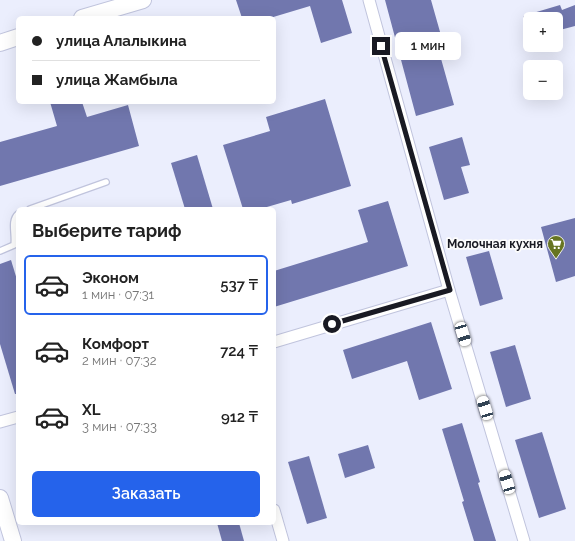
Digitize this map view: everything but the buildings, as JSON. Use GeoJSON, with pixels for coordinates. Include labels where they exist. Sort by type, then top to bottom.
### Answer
{"type":"FeatureCollection","features":[{"type":"Feature","properties":{"kind":"main road"},"geometry":{"type":"LineString","coordinates":[[89,16],[143,0]]}},
{"type":"Feature","properties":{"kind":"main road"},"geometry":{"type":"LineString","coordinates":[[0,43],[16,38]]}},
{"type":"Feature","properties":{"kind":"main road"},"geometry":{"type":"LineString","coordinates":[[0,498],[13,541]]}},
{"type":"Feature","properties":{"kind":"street"},"geometry":{"type":"LineString","coordinates":[[369,0],[450,290],[524,541]]}},
{"type":"Feature","properties":{"kind":"street"},"geometry":{"type":"LineString","coordinates":[[276,341],[450,290]]}},
{"type":"Feature","properties":{"kind":"street"},"geometry":{"type":"LineString","coordinates":[[0,422],[16,418]]}},
{"type":"Feature","properties":{"kind":"street"},"geometry":{"type":"LineString","coordinates":[[276,517],[283,541]]}},
{"type":"Feature","properties":{"kind":"lane"},"geometry":{"type":"LineString","coordinates":[[36,207],[106,182]]}},
{"type":"Feature","properties":{"kind":"lane"},"geometry":{"type":"LineString","coordinates":[[0,251],[14,245],[13,225],[16,216]]}},
{"type":"Feature","properties":{"kind":"place","name":"Молочная кухня"},"geometry":{"type":"Point","coordinates":[556,259]}},
{"type":"Feature","properties":{"kind":"route"},"geometry":{"type":"LineString","coordinates":[[332,324],[450,290],[381,46]]}}]}
